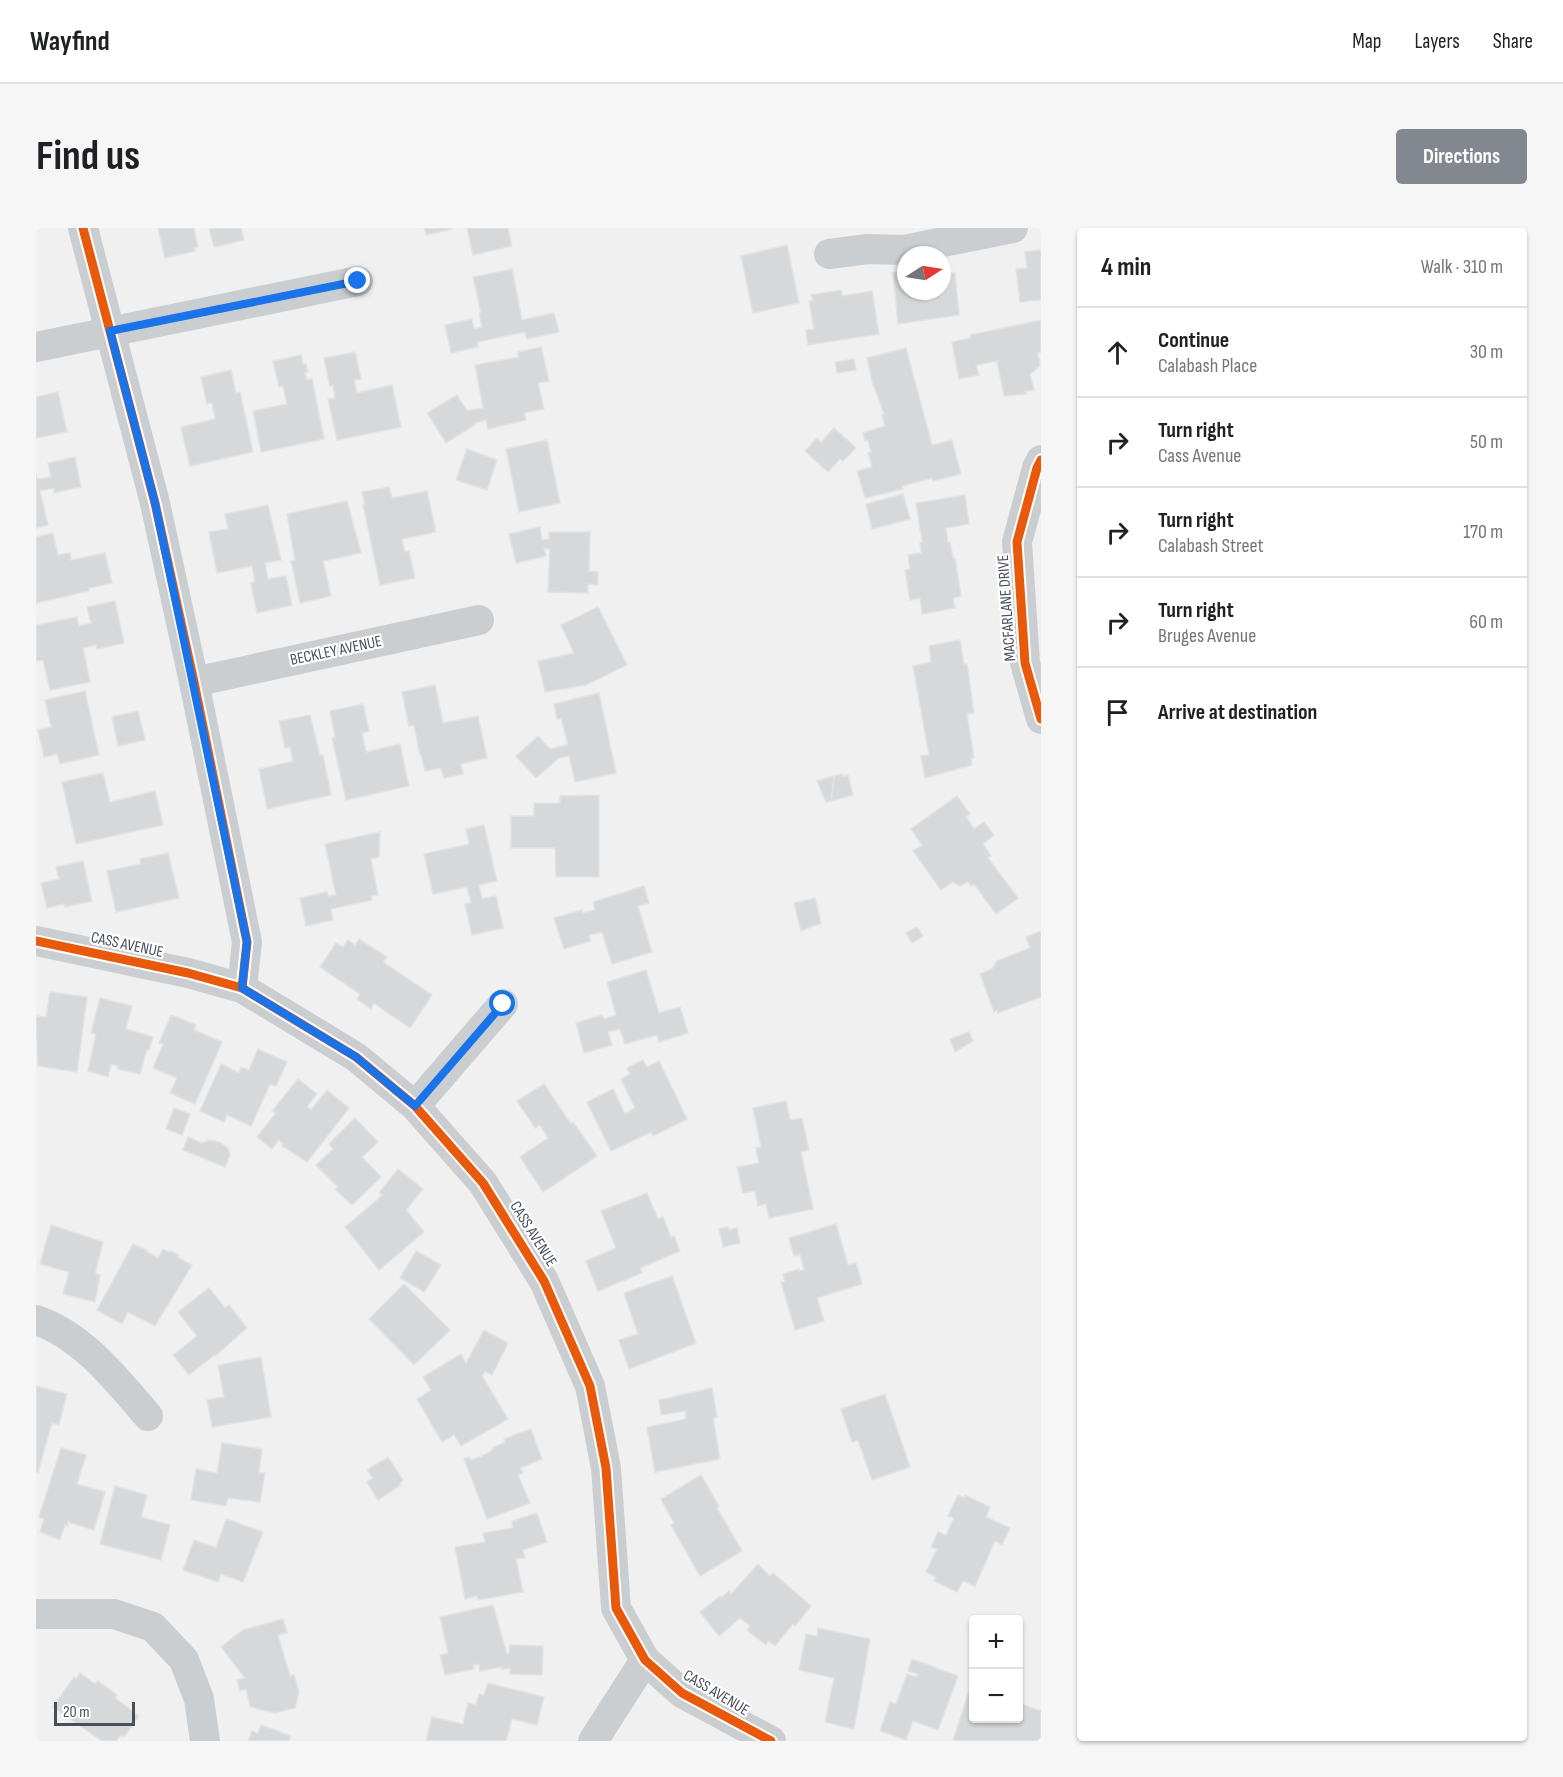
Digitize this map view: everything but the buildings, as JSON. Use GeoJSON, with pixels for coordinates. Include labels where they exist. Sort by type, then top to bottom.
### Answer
{"type":"FeatureCollection","features":[{"type":"Feature","properties":{"kind":"street"},"geometry":{"type":"LineString","coordinates":[[83,228],[155,503],[194,682],[247,942],[242,988]]}},
{"type":"Feature","properties":{"kind":"street"},"geometry":{"type":"LineString","coordinates":[[828,254],[868,249],[904,250],[1013,228]]}},
{"type":"Feature","properties":{"kind":"street"},"geometry":{"type":"LineString","coordinates":[[36,347],[358,281]]}},
{"type":"Feature","properties":{"kind":"street","name":"MACFARLANE DRIVE"},"geometry":{"type":"LineString","coordinates":[[1041,460],[1036,468],[1017,542],[1025,663],[1041,719]]}},
{"type":"Feature","properties":{"kind":"street","name":"BECKLEY AVENUE"},"geometry":{"type":"LineString","coordinates":[[194,682],[479,620]]}},
{"type":"Feature","properties":{"kind":"street","name":"CASS AVENUE"},"geometry":{"type":"LineString","coordinates":[[36,942],[188,973],[242,988],[356,1057],[415,1106],[483,1183],[534,1264],[544,1281],[590,1386],[606,1468],[616,1608],[645,1660],[682,1693],[771,1741]]}},
{"type":"Feature","properties":{"kind":"street"},"geometry":{"type":"LineString","coordinates":[[415,1106],[503,1004]]}},
{"type":"Feature","properties":{"kind":"street"},"geometry":{"type":"LineString","coordinates":[[36,1320],[53,1326],[105,1366],[148,1416]]}},
{"type":"Feature","properties":{"kind":"street"},"geometry":{"type":"LineString","coordinates":[[36,1614],[114,1614],[153,1627],[184,1660],[199,1699],[205,1741]]}},
{"type":"Feature","properties":{"kind":"street"},"geometry":{"type":"LineString","coordinates":[[593,1741],[645,1660]]}},
{"type":"Feature","properties":{"kind":"cycle path"},"geometry":{"type":"LineString","coordinates":[[83,228],[155,503],[194,682],[247,942],[242,988]]}},
{"type":"Feature","properties":{"kind":"cycle path"},"geometry":{"type":"LineString","coordinates":[[1041,460],[1017,542],[1025,663],[1041,719]]}},
{"type":"Feature","properties":{"kind":"cycle path"},"geometry":{"type":"LineString","coordinates":[[36,941],[188,973],[242,988],[356,1057],[415,1106],[483,1183],[544,1281],[590,1386],[606,1468],[616,1608],[645,1660],[682,1693],[771,1741]]}},
{"type":"Feature","properties":{"kind":"route"},"geometry":{"type":"LineString","coordinates":[[358,281],[110,331],[155,503],[247,942],[242,988],[356,1057],[415,1106],[503,1004]]}}]}
